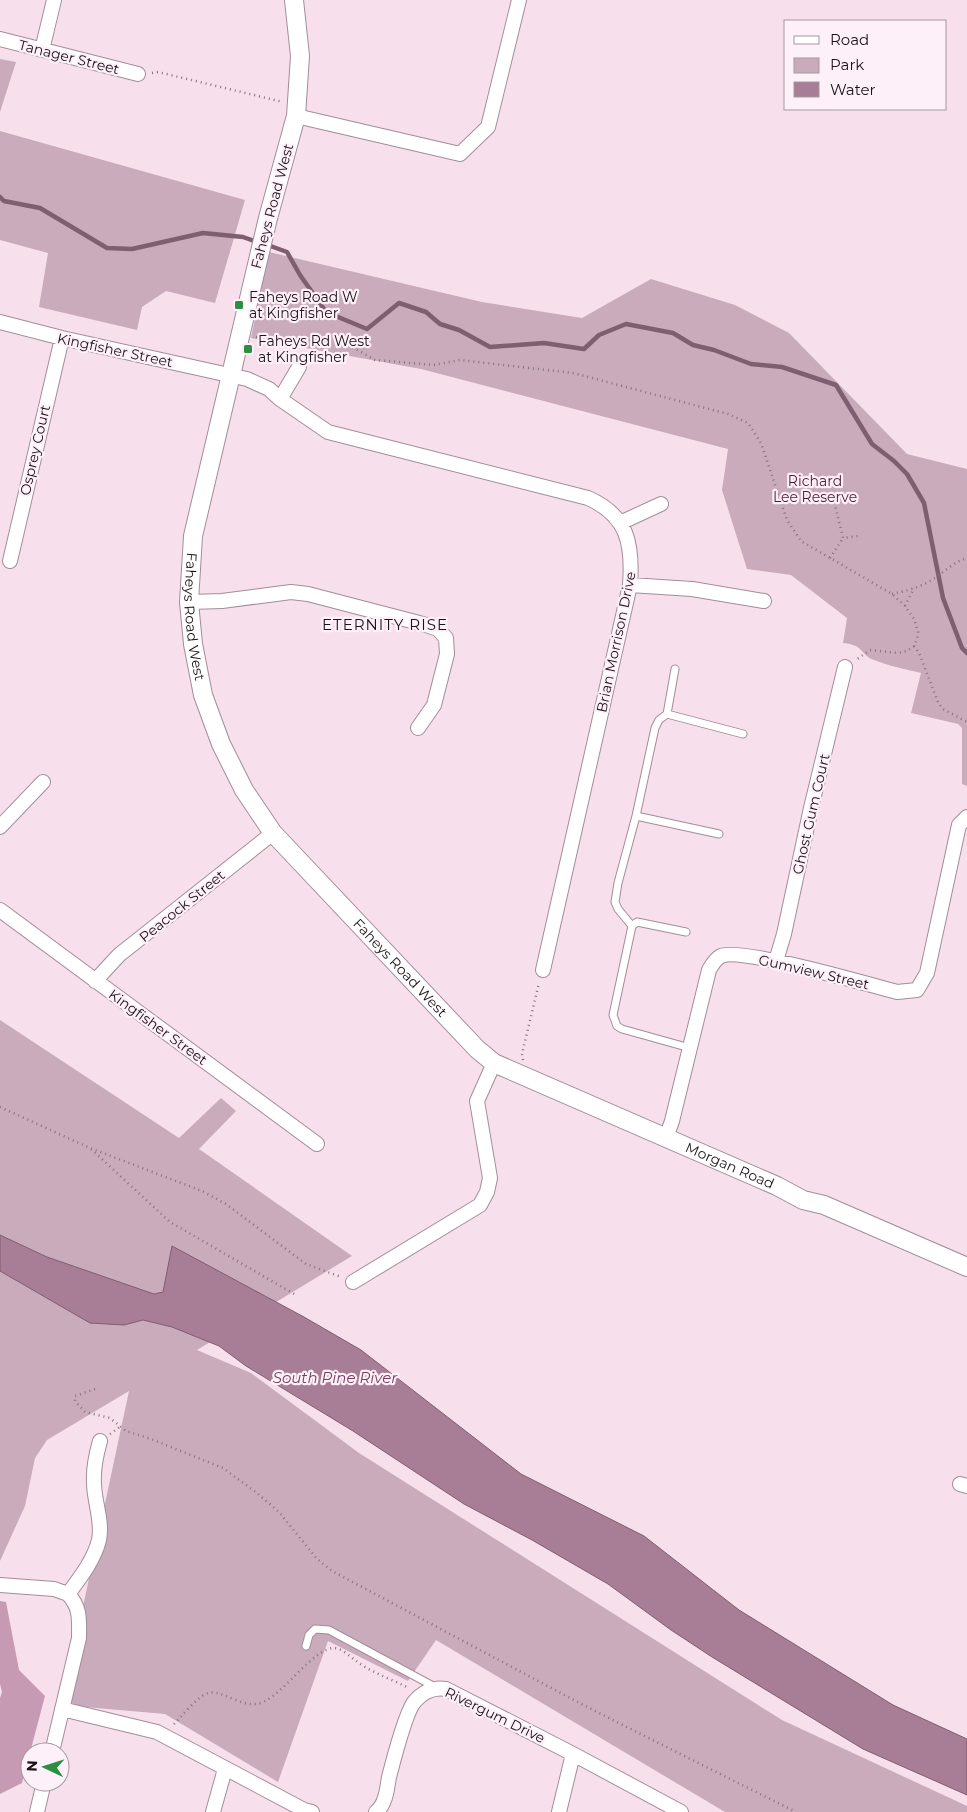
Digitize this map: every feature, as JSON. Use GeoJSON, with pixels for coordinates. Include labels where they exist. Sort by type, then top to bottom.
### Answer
{"type":"FeatureCollection","features":[{"type":"Feature","properties":{"kind":"street"},"geometry":{"type":"LineString","coordinates":[[42,50],[54,0]]}},
{"type":"Feature","properties":{"kind":"street","name":"Faheys Road West"},"geometry":{"type":"LineString","coordinates":[[294,0],[300,56],[296,116],[268,218],[193,536],[189,602],[193,644],[206,703],[221,744],[244,790],[273,833],[476,1050],[494,1063]]}},
{"type":"Feature","properties":{"kind":"street"},"geometry":{"type":"LineString","coordinates":[[296,116],[460,154],[488,127],[519,0]]}},
{"type":"Feature","properties":{"kind":"street","name":"Tanager Street"},"geometry":{"type":"LineString","coordinates":[[0,39],[138,74]]}},
{"type":"Feature","properties":{"kind":"street","name":"Kingfisher Street"},"geometry":{"type":"LineString","coordinates":[[0,322],[231,376]]}},
{"type":"Feature","properties":{"kind":"street","name":"Osprey Court"},"geometry":{"type":"LineString","coordinates":[[10,561],[62,338]]}},
{"type":"Feature","properties":{"kind":"street"},"geometry":{"type":"LineString","coordinates":[[280,399],[299,367]]}},
{"type":"Feature","properties":{"kind":"street","name":"Brian Morrison Drive"},"geometry":{"type":"LineString","coordinates":[[231,376],[260,384],[328,432],[588,498],[601,504],[620,522],[630,551],[630,585],[543,970]]}},
{"type":"Feature","properties":{"kind":"street"},"geometry":{"type":"LineString","coordinates":[[620,522],[661,504]]}},
{"type":"Feature","properties":{"kind":"street"},"geometry":{"type":"LineString","coordinates":[[630,585],[692,589],[764,601]]}},
{"type":"Feature","properties":{"kind":"street"},"geometry":{"type":"LineString","coordinates":[[189,602],[291,592],[438,629],[446,638],[447,654],[434,704],[418,728]]}},
{"type":"Feature","properties":{"kind":"street","name":"Ghost Gum Court"},"geometry":{"type":"LineString","coordinates":[[776,961],[784,934],[845,667]]}},
{"type":"Feature","properties":{"kind":"street"},"geometry":{"type":"LineString","coordinates":[[0,827],[43,782]]}},
{"type":"Feature","properties":{"kind":"street","name":"Gumview Street"},"geometry":{"type":"LineString","coordinates":[[666,1138],[672,1121],[709,970],[715,961],[722,955],[731,954],[776,961],[897,992],[917,990],[927,973],[960,825],[967,817]]}},
{"type":"Feature","properties":{"kind":"street","name":"Peacock Street"},"geometry":{"type":"LineString","coordinates":[[95,981],[119,955],[273,833]]}},
{"type":"Feature","properties":{"kind":"street","name":"Kingfisher Street"},"geometry":{"type":"LineString","coordinates":[[0,910],[316,1144]]}},
{"type":"Feature","properties":{"kind":"street"},"geometry":{"type":"LineString","coordinates":[[353,1282],[480,1205],[487,1192],[490,1178],[477,1101],[494,1063]]}},
{"type":"Feature","properties":{"kind":"street","name":"Morgan Road"},"geometry":{"type":"LineString","coordinates":[[494,1063],[777,1186],[803,1200],[824,1205],[967,1267]]}},
{"type":"Feature","properties":{"kind":"street"},"geometry":{"type":"LineString","coordinates":[[68,1594],[79,1580],[94,1553],[99,1538],[94,1483],[95,1461],[100,1441]]}},
{"type":"Feature","properties":{"kind":"street"},"geometry":{"type":"LineString","coordinates":[[0,1585],[54,1589],[68,1594],[76,1603],[79,1620],[79,1638],[54,1742]]}},
{"type":"Feature","properties":{"kind":"street","name":"Rivergum Drive"},"geometry":{"type":"LineString","coordinates":[[376,1812],[383,1802],[401,1734],[414,1702],[424,1693],[436,1688],[446,1689],[574,1754],[681,1812]]}},
{"type":"Feature","properties":{"kind":"street"},"geometry":{"type":"LineString","coordinates":[[62,1709],[157,1732],[304,1810],[312,1812]]}},
{"type":"Feature","properties":{"kind":"street"},"geometry":{"type":"LineString","coordinates":[[559,1812],[574,1754]]}},
{"type":"Feature","properties":{"kind":"street"},"geometry":{"type":"LineString","coordinates":[[213,1812],[225,1769]]}},
{"type":"Feature","properties":{"kind":"street"},"geometry":{"type":"LineString","coordinates":[[37,1812],[42,1792]]}},
{"type":"Feature","properties":{"kind":"lane"},"geometry":{"type":"LineString","coordinates":[[632,926],[618,909],[615,902],[618,884],[636,816],[654,728],[659,720],[667,714],[675,669]]}},
{"type":"Feature","properties":{"kind":"lane"},"geometry":{"type":"LineString","coordinates":[[667,714],[743,734]]}},
{"type":"Feature","properties":{"kind":"lane"},"geometry":{"type":"LineString","coordinates":[[636,816],[719,834]]}},
{"type":"Feature","properties":{"kind":"lane"},"geometry":{"type":"LineString","coordinates":[[686,932],[637,922],[632,926],[613,1015],[617,1026],[622,1029],[690,1048]]}},
{"type":"Feature","properties":{"kind":"lane"},"geometry":{"type":"LineString","coordinates":[[306,1646],[309,1635],[315,1629],[329,1630],[436,1688]]}},
{"type":"Feature","properties":{"kind":"path"},"geometry":{"type":"LineString","coordinates":[[138,74],[158,72],[283,102],[296,116]]}},
{"type":"Feature","properties":{"kind":"path"},"geometry":{"type":"LineString","coordinates":[[252,336],[277,343],[306,342],[324,337],[345,343],[375,360],[434,365],[460,360],[573,373],[728,414],[748,423],[761,444],[787,520],[801,541],[892,594],[905,606],[914,619],[918,632],[917,639],[914,646],[907,651],[898,653],[870,650],[845,667]]}},
{"type":"Feature","properties":{"kind":"path"},"geometry":{"type":"LineString","coordinates":[[830,558],[843,538],[832,493]]}},
{"type":"Feature","properties":{"kind":"path"},"geometry":{"type":"LineString","coordinates":[[843,538],[859,536]]}},
{"type":"Feature","properties":{"kind":"path"},"geometry":{"type":"LineString","coordinates":[[892,594],[914,588],[931,580],[959,560],[967,558]]}},
{"type":"Feature","properties":{"kind":"path"},"geometry":{"type":"LineString","coordinates":[[905,606],[914,588]]}},
{"type":"Feature","properties":{"kind":"path"},"geometry":{"type":"LineString","coordinates":[[914,646],[938,702],[943,709],[967,722]]}},
{"type":"Feature","properties":{"kind":"path"},"geometry":{"type":"LineString","coordinates":[[523,1064],[522,1054],[543,970]]}},
{"type":"Feature","properties":{"kind":"path"},"geometry":{"type":"LineString","coordinates":[[0,1107],[90,1148],[202,1191],[226,1204],[306,1264],[353,1282]]}},
{"type":"Feature","properties":{"kind":"path"},"geometry":{"type":"LineString","coordinates":[[90,1148],[170,1222],[296,1296]]}},
{"type":"Feature","properties":{"kind":"path"},"geometry":{"type":"LineString","coordinates":[[95,1389],[75,1396],[75,1401],[84,1412],[110,1418],[126,1430],[151,1438],[223,1468],[279,1512],[317,1559],[332,1571],[585,1706],[796,1812]]}},
{"type":"Feature","properties":{"kind":"path"},"geometry":{"type":"LineString","coordinates":[[174,1724],[208,1693],[250,1704],[262,1703],[282,1689],[318,1654],[336,1648],[344,1651],[356,1661],[410,1689]]}},
{"type":"Feature","properties":{"kind":"green space"},"geometry":{"type":"Polygon","coordinates":[[[0,59],[16,62],[0,112],[0,59]]]}},
{"type":"Feature","properties":{"kind":"green space"},"geometry":{"type":"Polygon","coordinates":[[[0,131],[245,200],[215,303],[166,291],[142,307],[137,330],[39,307],[48,253],[0,240],[0,131]]]}},
{"type":"Feature","properties":{"kind":"green space","name":"Richard Lee Reserve"},"geometry":{"type":"Polygon","coordinates":[[[269,252],[482,302],[582,318],[651,279],[735,305],[789,333],[907,454],[967,469],[967,786],[962,784],[962,728],[958,724],[911,713],[921,673],[874,660],[866,656],[859,648],[843,643],[847,618],[791,575],[747,569],[722,490],[728,449],[421,369],[251,338],[269,252]]]}},
{"type":"Feature","properties":{"kind":"green space"},"geometry":{"type":"Polygon","coordinates":[[[0,1020],[179,1138],[221,1098],[236,1111],[199,1149],[352,1256],[197,1350],[251,1373],[359,1453],[782,1720],[967,1806],[967,1812],[725,1812],[436,1640],[408,1681],[328,1641],[278,1782],[165,1714],[62,1705],[129,1391],[47,1440],[35,1458],[25,1506],[0,1561],[0,1020]]]}},
{"type":"Feature","properties":{"kind":"shaded area"},"geometry":{"type":"Polygon","coordinates":[[[0,1601],[6,1602],[19,1670],[45,1696],[33,1742],[20,1742],[20,1784],[0,1794],[0,1698],[2,1692],[0,1684],[0,1601]]]}},
{"type":"Feature","properties":{"kind":"water","name":"South Pine River"},"geometry":{"type":"Polygon","coordinates":[[[0,1235],[47,1257],[154,1294],[163,1292],[172,1246],[361,1350],[521,1474],[644,1536],[739,1610],[893,1705],[967,1739],[967,1795],[863,1749],[712,1657],[608,1584],[532,1540],[464,1504],[353,1431],[246,1366],[219,1346],[172,1327],[143,1320],[124,1325],[90,1323],[0,1271],[0,1235]]]}},
{"type":"Feature","properties":{"kind":"waterway"},"geometry":{"type":"LineString","coordinates":[[0,197],[4,201],[40,208],[107,248],[132,249],[203,233],[243,237],[257,242]]}},
{"type":"Feature","properties":{"kind":"waterway"},"geometry":{"type":"LineString","coordinates":[[265,244],[287,252],[300,275],[326,312],[367,329],[399,303],[426,312],[440,324],[459,330],[490,347],[544,343],[584,349],[599,335],[626,324],[673,333],[693,345],[714,350],[751,364],[782,367],[836,385],[872,444],[907,474],[924,503],[943,598],[962,648],[967,653]]}},
{"type":"Feature","properties":{"kind":"place","name":"Faheys Road W at Kingfisher"},"geometry":{"type":"Point","coordinates":[239,305]}},
{"type":"Feature","properties":{"kind":"place","name":"Faheys Rd West at Kingfisher"},"geometry":{"type":"Point","coordinates":[248,349]}},
{"type":"Feature","properties":{"kind":"district","name":"ETERNITY RISE"},"geometry":{"type":"Point","coordinates":[385,625]}}]}
